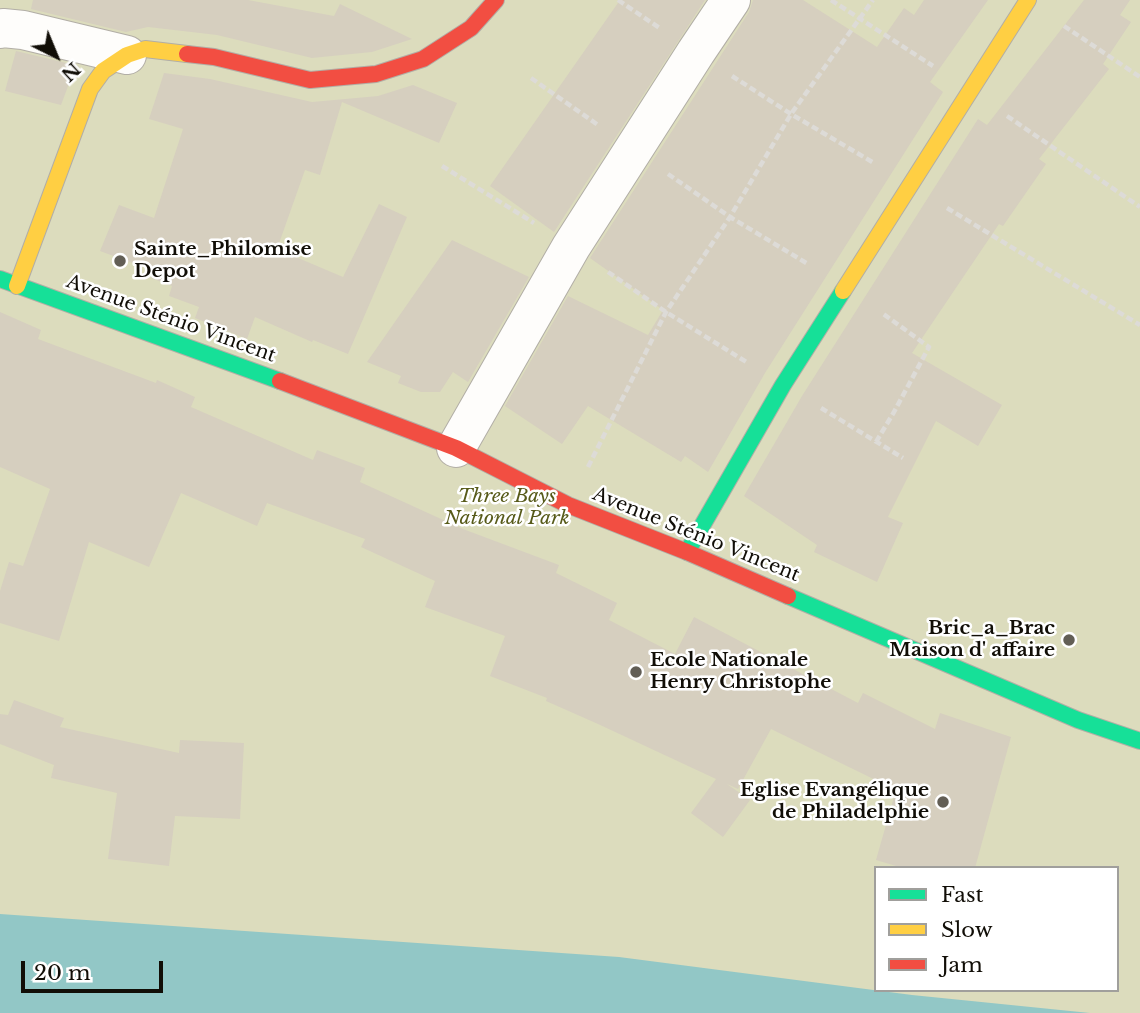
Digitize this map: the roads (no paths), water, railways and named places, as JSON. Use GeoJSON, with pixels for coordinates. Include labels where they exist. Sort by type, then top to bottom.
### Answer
{"type":"FeatureCollection","features":[{"type":"Feature","properties":{"kind":"street"},"geometry":{"type":"LineString","coordinates":[[17,285],[90,89],[103,71],[127,55],[145,49],[214,57],[310,80],[376,75],[423,59],[471,28],[496,0]]}},
{"type":"Feature","properties":{"kind":"street"},"geometry":{"type":"LineString","coordinates":[[456,448],[571,247],[731,0]]}},
{"type":"Feature","properties":{"kind":"street"},"geometry":{"type":"LineString","coordinates":[[687,552],[783,385],[1027,1]]}},
{"type":"Feature","properties":{"kind":"street"},"geometry":{"type":"LineString","coordinates":[[0,29],[23,30],[127,55]]}},
{"type":"Feature","properties":{"kind":"street","name":"Avenue Sténio Vincent"},"geometry":{"type":"LineString","coordinates":[[0,279],[456,448],[569,505],[687,552],[1078,720],[1140,741]]}},
{"type":"Feature","properties":{"kind":"water"},"geometry":{"type":"Polygon","coordinates":[[[0,914],[619,957],[874,992],[1090,1013],[0,1013],[0,914]]]}},
{"type":"Feature","properties":{"kind":"place","name":"Sainte_Philomise Depot"},"geometry":{"type":"Point","coordinates":[120,261]}},
{"type":"Feature","properties":{"kind":"place","name":"Bric_a_Brac Maison d' affaire"},"geometry":{"type":"Point","coordinates":[1069,640]}},
{"type":"Feature","properties":{"kind":"place","name":"Ecole Nationale Henry Christophe"},"geometry":{"type":"Point","coordinates":[636,672]}},
{"type":"Feature","properties":{"kind":"place","name":"Eglise Evangélique de Philadelphie"},"geometry":{"type":"Point","coordinates":[943,802]}},
{"type":"Feature","properties":{"kind":"park label","name":"Three Bays National Park"},"geometry":{"type":"Point","coordinates":[507,508]}}]}
